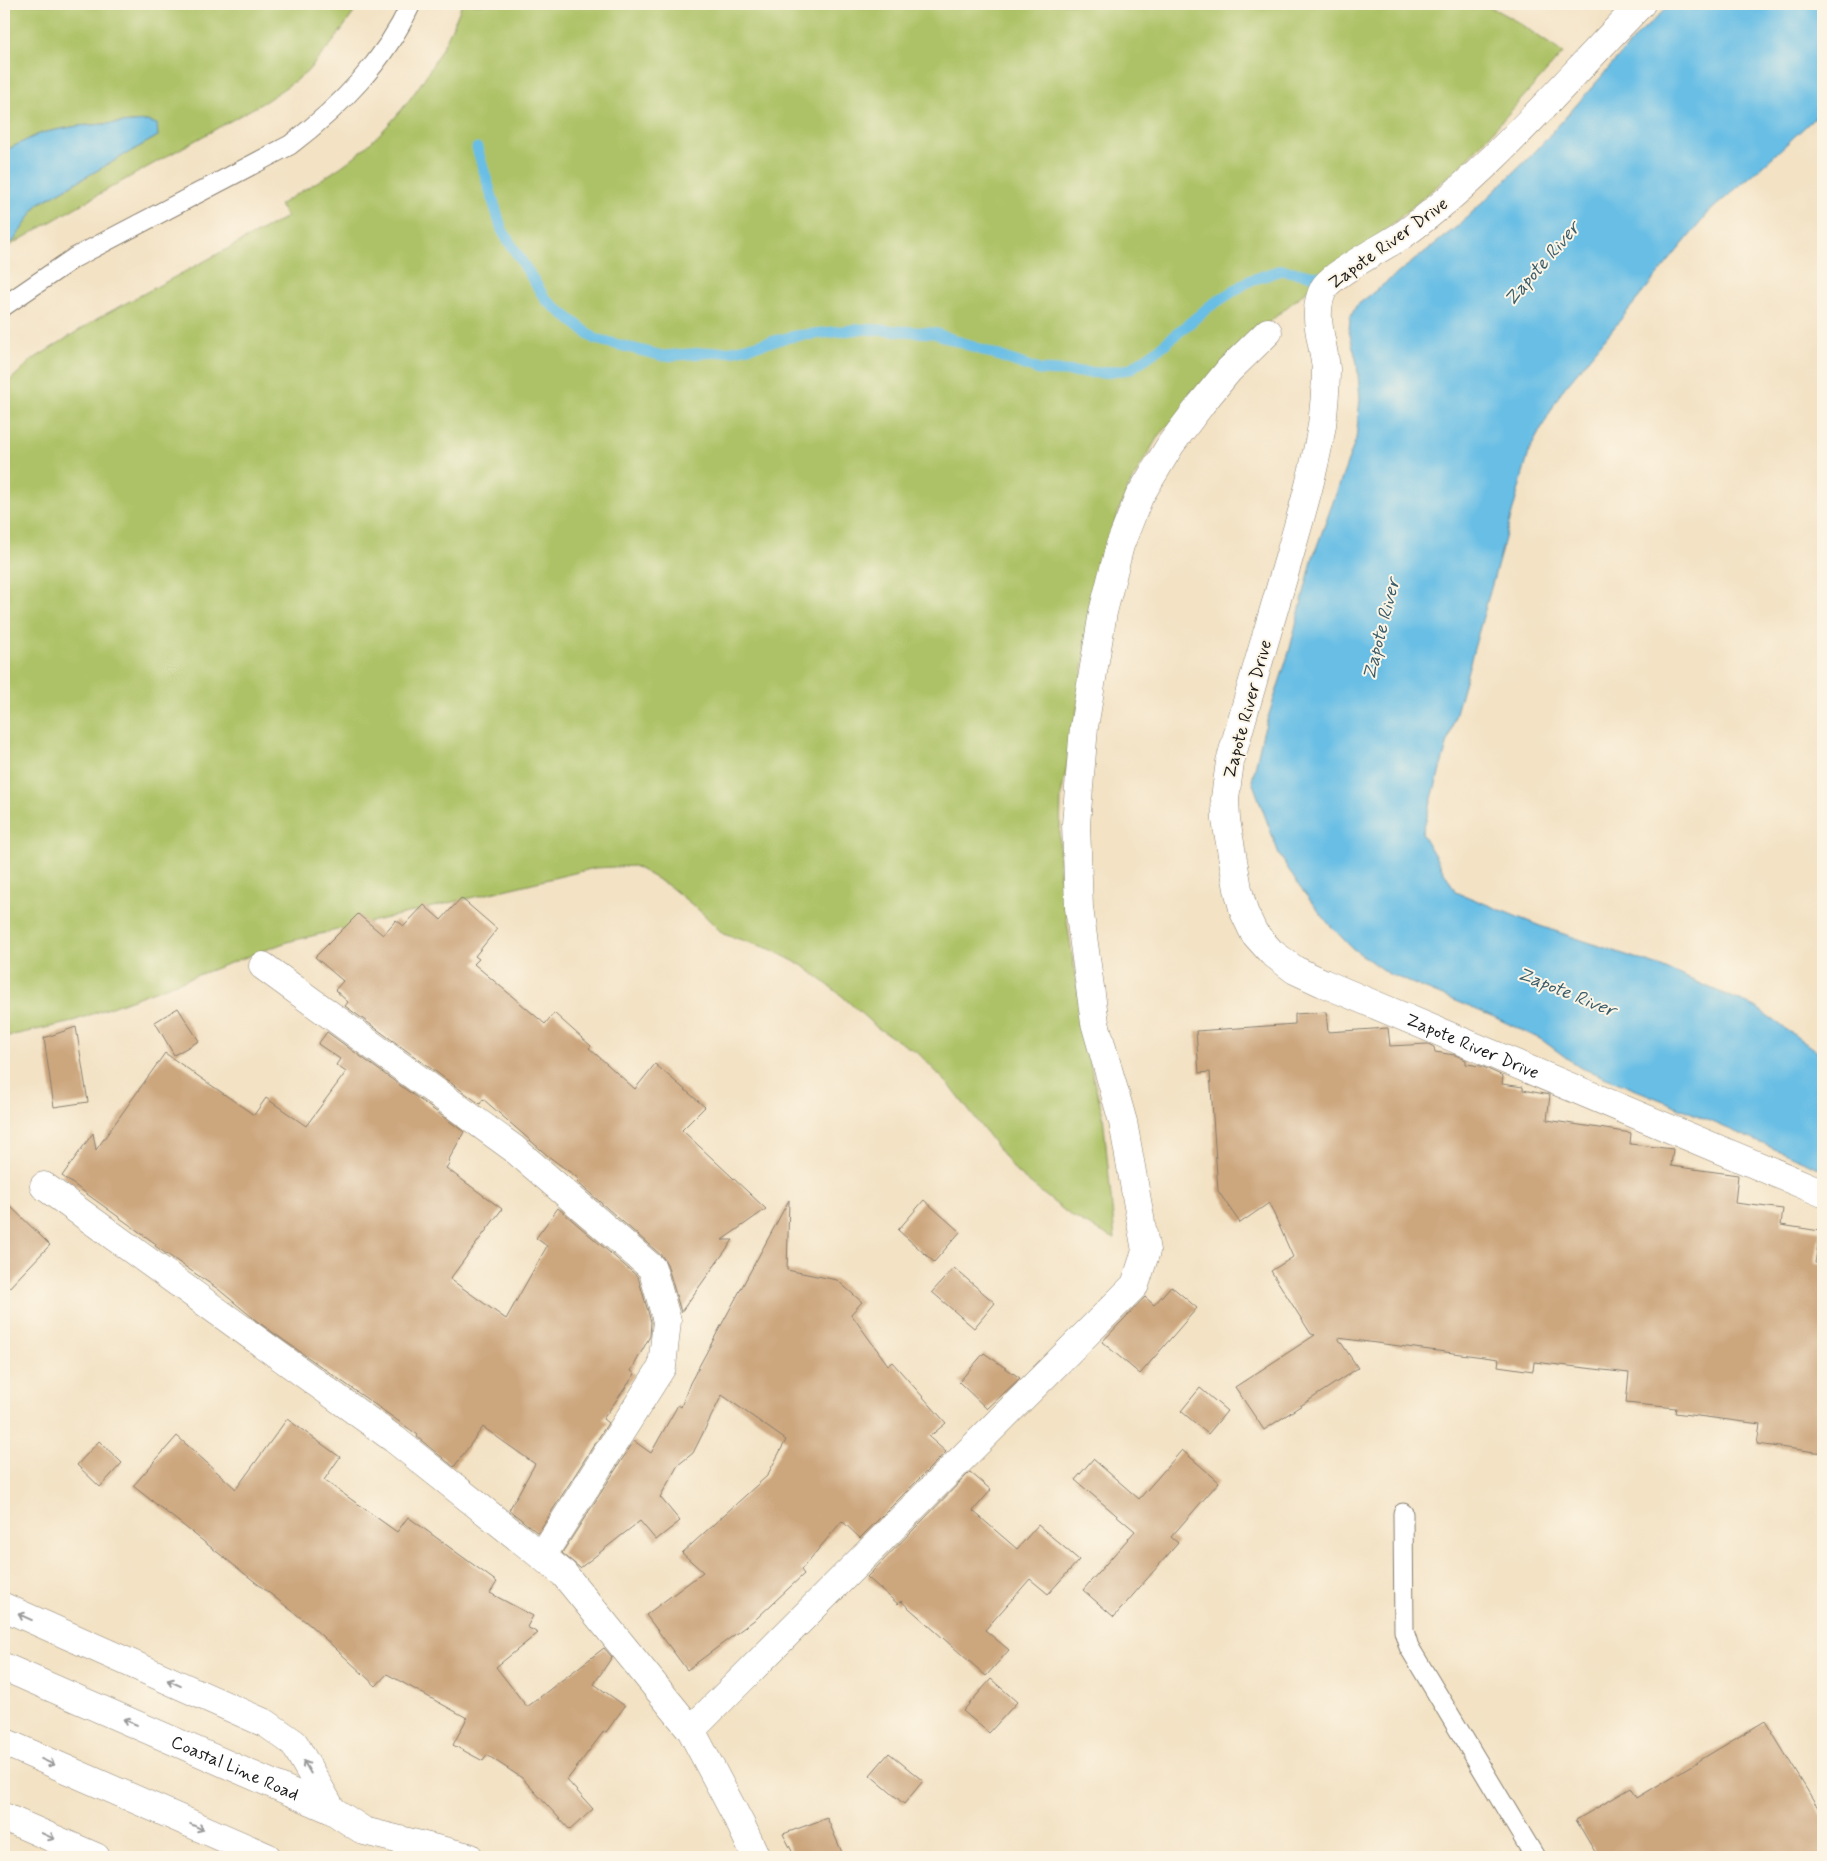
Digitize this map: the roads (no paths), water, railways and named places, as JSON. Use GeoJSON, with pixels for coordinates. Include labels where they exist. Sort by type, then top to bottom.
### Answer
{"type":"FeatureCollection","features":[{"type":"Feature","properties":{"kind":"main road","name":"Zapote River Drive"},"geometry":{"type":"LineString","coordinates":[[1642,4],[1543,109],[1439,208],[1395,240],[1336,276],[1326,286],[1320,298],[1318,313],[1326,369],[1322,424],[1297,528],[1230,762],[1225,798],[1226,820],[1238,889],[1244,912],[1254,934],[1271,952],[1295,970],[1374,1005],[1823,1193]]}},
{"type":"Feature","properties":{"kind":"main road"},"geometry":{"type":"LineString","coordinates":[[691,1730],[1135,1285],[1146,1251],[1123,1122],[1095,1023],[1079,908],[1076,824],[1084,727],[1103,612],[1120,545],[1140,497],[1172,444],[1202,403],[1229,370],[1268,332]]}},
{"type":"Feature","properties":{"kind":"main road"},"geometry":{"type":"LineString","coordinates":[[263,966],[513,1148],[652,1268],[667,1321],[662,1367],[542,1556]]}},
{"type":"Feature","properties":{"kind":"main road"},"geometry":{"type":"LineString","coordinates":[[44,1186],[394,1439],[564,1574],[691,1730],[742,1826],[756,1857]]}},
{"type":"Feature","properties":{"kind":"main road"},"geometry":{"type":"LineString","coordinates":[[4,1607],[267,1724],[294,1743],[332,1810]]}},
{"type":"Feature","properties":{"kind":"main road","name":"Coastal Line Road"},"geometry":{"type":"LineString","coordinates":[[4,1667],[332,1810],[364,1830],[469,1857]]}},
{"type":"Feature","properties":{"kind":"main road"},"geometry":{"type":"LineString","coordinates":[[4,1742],[267,1857]]}},
{"type":"Feature","properties":{"kind":"main road"},"geometry":{"type":"LineString","coordinates":[[4,1817],[96,1857]]}},
{"type":"Feature","properties":{"kind":"main road"},"geometry":{"type":"LineString","coordinates":[[364,1830],[406,1857]]}},
{"type":"Feature","properties":{"kind":"lane"},"geometry":{"type":"LineString","coordinates":[[4,306],[74,258],[290,145],[327,116],[347,97],[371,69],[392,38],[411,4]]}},
{"type":"Feature","properties":{"kind":"lane"},"geometry":{"type":"LineString","coordinates":[[1403,1513],[1404,1631],[1409,1647],[1535,1857]]}},
{"type":"Feature","properties":{"kind":"water","name":"Zapote River"},"geometry":{"type":"Polygon","coordinates":[[[1671,4],[1823,4],[1823,110],[1766,163],[1710,211],[1561,392],[1530,449],[1422,834],[1456,892],[1540,926],[1659,966],[1757,1008],[1823,1056],[1817,1080],[1823,1082],[1823,1170],[1671,1104],[1579,1067],[1542,1040],[1494,1017],[1387,973],[1352,948],[1328,923],[1298,885],[1279,854],[1252,781],[1263,733],[1289,652],[1313,557],[1356,439],[1360,398],[1357,363],[1349,331],[1350,318],[1356,306],[1459,225],[1533,154],[1639,34],[1671,4]]]}},
{"type":"Feature","properties":{"kind":"water"},"geometry":{"type":"Polygon","coordinates":[[[147,121],[157,124],[158,136],[38,204],[13,242],[4,243],[4,151],[41,133],[77,126],[147,121]]]}},
{"type":"Feature","properties":{"kind":"waterway"},"geometry":{"type":"LineString","coordinates":[[477,148],[502,230],[546,300],[595,339],[663,356],[732,351],[795,336],[862,329],[934,333],[1039,370],[1102,373],[1130,369],[1155,352],[1210,306],[1249,281],[1281,270],[1322,277]]}}]}
